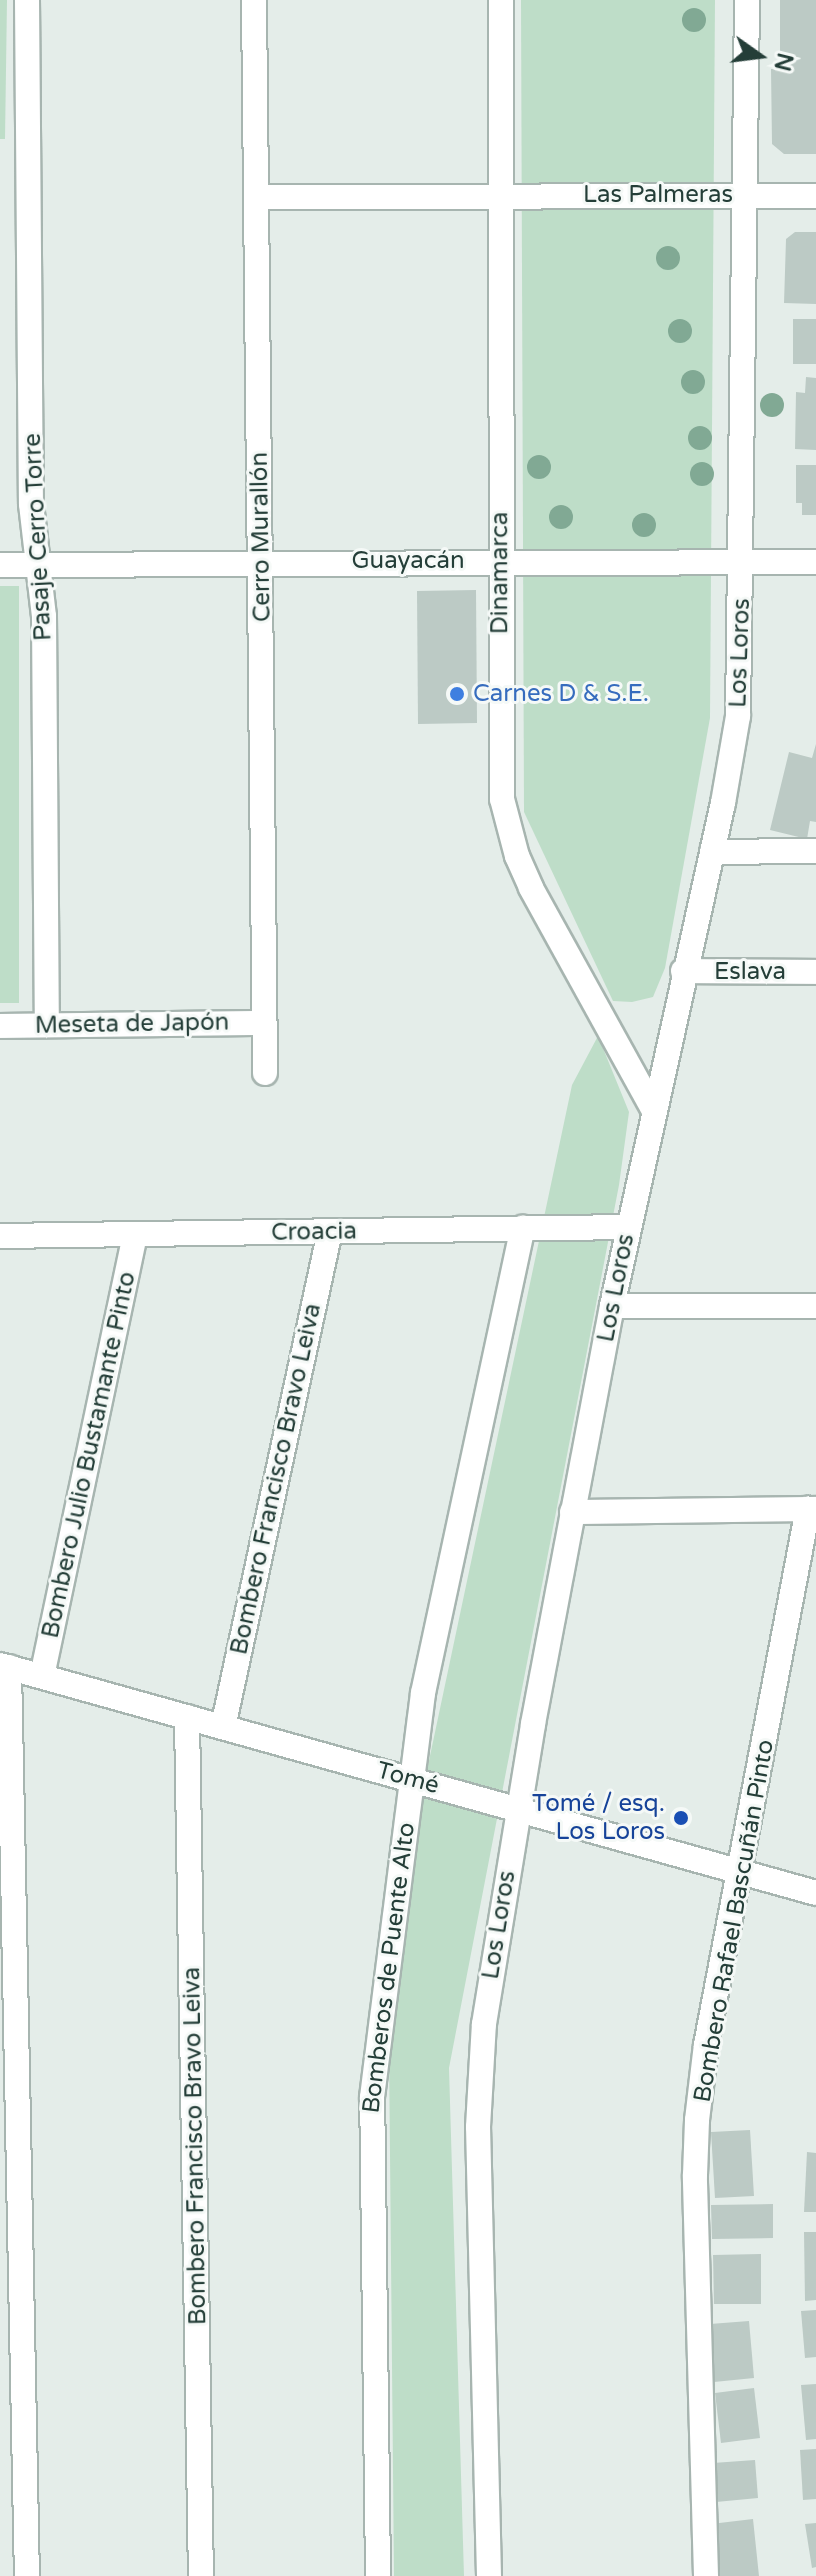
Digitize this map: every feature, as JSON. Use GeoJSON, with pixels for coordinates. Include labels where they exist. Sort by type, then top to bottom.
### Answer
{"type":"FeatureCollection","features":[{"type":"Feature","properties":{"kind":"street","name":"Pasaje Cerro Torre"},"geometry":{"type":"LineString","coordinates":[[27,0],[31,504],[44,616],[47,1025]]}},
{"type":"Feature","properties":{"kind":"street","name":"Cerro Murallón"},"geometry":{"type":"LineString","coordinates":[[254,0],[265,1073]]}},
{"type":"Feature","properties":{"kind":"street","name":"Dinamarca"},"geometry":{"type":"LineString","coordinates":[[501,0],[500,774],[506,823],[531,888],[653,1109]]}},
{"type":"Feature","properties":{"kind":"street","name":"Los Loros"},"geometry":{"type":"LineString","coordinates":[[489,2576],[479,2071],[518,1809],[572,1512],[628,1227],[712,852],[738,716],[747,0]]}},
{"type":"Feature","properties":{"kind":"street","name":"Las Palmeras"},"geometry":{"type":"LineString","coordinates":[[257,197],[501,194],[816,196]]}},
{"type":"Feature","properties":{"kind":"street","name":"Guayacán"},"geometry":{"type":"LineString","coordinates":[[0,565],[816,562]]}},
{"type":"Feature","properties":{"kind":"street"},"geometry":{"type":"LineString","coordinates":[[712,852],[816,851]]}},
{"type":"Feature","properties":{"kind":"street","name":"Eslava"},"geometry":{"type":"LineString","coordinates":[[683,971],[816,972]]}},
{"type":"Feature","properties":{"kind":"street","name":"Meseta de Japón"},"geometry":{"type":"LineString","coordinates":[[0,1026],[264,1023]]}},
{"type":"Feature","properties":{"kind":"street","name":"Croacia"},"geometry":{"type":"LineString","coordinates":[[0,1236],[628,1227]]}},
{"type":"Feature","properties":{"kind":"street","name":"Bomberos de Puente Alto"},"geometry":{"type":"LineString","coordinates":[[378,2576],[372,2097],[423,1693],[523,1228]]}},
{"type":"Feature","properties":{"kind":"street","name":"Bombero Francisco Bravo Leiva"},"geometry":{"type":"LineString","coordinates":[[223,1727],[330,1231]]}},
{"type":"Feature","properties":{"kind":"street","name":"Bombero Julio Bustamante Pinto"},"geometry":{"type":"LineString","coordinates":[[42,1676],[135,1235]]}},
{"type":"Feature","properties":{"kind":"street"},"geometry":{"type":"LineString","coordinates":[[612,1306],[816,1306]]}},
{"type":"Feature","properties":{"kind":"street"},"geometry":{"type":"LineString","coordinates":[[572,1512],[812,1509]]}},
{"type":"Feature","properties":{"kind":"street","name":"Bombero Rafael Bascuñán Pinto"},"geometry":{"type":"LineString","coordinates":[[706,2576],[695,2189],[697,2120],[706,2045],[738,1871],[812,1509]]}},
{"type":"Feature","properties":{"kind":"street"},"geometry":{"type":"LineString","coordinates":[[4,1666],[27,2576]]}},
{"type":"Feature","properties":{"kind":"street","name":"Tomé"},"geometry":{"type":"LineString","coordinates":[[4,1666],[816,1893]]}},
{"type":"Feature","properties":{"kind":"street","name":"Bombero Francisco Bravo Leiva"},"geometry":{"type":"LineString","coordinates":[[187,1717],[201,2576]]}},
{"type":"Feature","properties":{"kind":"green space"},"geometry":{"type":"Polygon","coordinates":[[[0,0],[7,0],[5,139],[0,139],[0,0]]]}},
{"type":"Feature","properties":{"kind":"green space"},"geometry":{"type":"Polygon","coordinates":[[[521,0],[715,0],[710,718],[665,968],[653,997],[632,1002],[613,1001],[524,812],[521,0]]]}},
{"type":"Feature","properties":{"kind":"green space"},"geometry":{"type":"Polygon","coordinates":[[[0,586],[19,586],[19,1003],[0,1003],[0,586]]]}},
{"type":"Feature","properties":{"kind":"green space"},"geometry":{"type":"Polygon","coordinates":[[[598,1036],[629,1112],[619,1185],[449,2068],[464,2576],[394,2576],[389,2049],[416,1822],[572,1085],[598,1036]]]}},
{"type":"Feature","properties":{"kind":"building"},"geometry":{"type":"Polygon","coordinates":[[[780,0],[816,0],[816,154],[784,154],[772,144],[771,69],[780,69],[780,0]]]}},
{"type":"Feature","properties":{"kind":"building"},"geometry":{"type":"Polygon","coordinates":[[[795,232],[816,232],[816,304],[784,303],[786,239],[795,232]]]}},
{"type":"Feature","properties":{"kind":"building"},"geometry":{"type":"Polygon","coordinates":[[[793,319],[816,319],[816,364],[793,364],[793,319]]]}},
{"type":"Feature","properties":{"kind":"building"},"geometry":{"type":"Polygon","coordinates":[[[806,377],[816,378],[816,450],[795,449],[796,392],[805,393],[806,377]]]}},
{"type":"Feature","properties":{"kind":"building"},"geometry":{"type":"Polygon","coordinates":[[[796,465],[816,465],[816,515],[802,515],[802,503],[796,503],[796,465]]]}},
{"type":"Feature","properties":{"kind":"building"},"geometry":{"type":"Polygon","coordinates":[[[476,590],[477,723],[418,724],[417,591],[476,590]]]}},
{"type":"Feature","properties":{"kind":"building"},"geometry":{"type":"Polygon","coordinates":[[[816,744],[816,822],[810,821],[807,839],[770,830],[789,752],[812,758],[816,744]]]}},
{"type":"Feature","properties":{"kind":"building"},"geometry":{"type":"Polygon","coordinates":[[[750,2130],[754,2196],[715,2198],[711,2132],[750,2130]]]}},
{"type":"Feature","properties":{"kind":"building"},"geometry":{"type":"Polygon","coordinates":[[[807,2152],[816,2153],[816,2212],[804,2212],[807,2152]]]}},
{"type":"Feature","properties":{"kind":"building"},"geometry":{"type":"Polygon","coordinates":[[[773,2204],[773,2238],[712,2239],[711,2205],[773,2204]]]}},
{"type":"Feature","properties":{"kind":"building"},"geometry":{"type":"Polygon","coordinates":[[[804,2232],[816,2232],[816,2300],[805,2301],[804,2232]]]}},
{"type":"Feature","properties":{"kind":"building"},"geometry":{"type":"Polygon","coordinates":[[[761,2254],[761,2304],[714,2304],[713,2255],[761,2254]]]}},
{"type":"Feature","properties":{"kind":"building"},"geometry":{"type":"Polygon","coordinates":[[[816,2310],[816,2357],[805,2358],[801,2311],[816,2310]]]}},
{"type":"Feature","properties":{"kind":"building"},"geometry":{"type":"Polygon","coordinates":[[[749,2321],[754,2378],[714,2382],[710,2324],[749,2321]]]}},
{"type":"Feature","properties":{"kind":"building"},"geometry":{"type":"Polygon","coordinates":[[[816,2384],[816,2439],[806,2440],[801,2385],[816,2384]]]}},
{"type":"Feature","properties":{"kind":"building"},"geometry":{"type":"Polygon","coordinates":[[[754,2388],[760,2438],[721,2443],[715,2393],[754,2388]]]}},
{"type":"Feature","properties":{"kind":"building"},"geometry":{"type":"Polygon","coordinates":[[[816,2449],[816,2499],[803,2500],[800,2450],[816,2449]]]}},
{"type":"Feature","properties":{"kind":"building"},"geometry":{"type":"Polygon","coordinates":[[[755,2460],[758,2498],[716,2502],[713,2463],[755,2460]]]}},
{"type":"Feature","properties":{"kind":"building"},"geometry":{"type":"Polygon","coordinates":[[[753,2519],[759,2576],[717,2576],[711,2524],[753,2519]]]}},
{"type":"Feature","properties":{"kind":"building"},"geometry":{"type":"Polygon","coordinates":[[[816,2523],[816,2567],[812,2568],[805,2524],[816,2523]]]}},
{"type":"Feature","properties":{"kind":"place","name":"Carnes D & S.E."},"geometry":{"type":"Point","coordinates":[457,694]}},
{"type":"Feature","properties":{"kind":"place","name":"Tomé / esq. Los Loros"},"geometry":{"type":"Point","coordinates":[681,1818]}}]}
